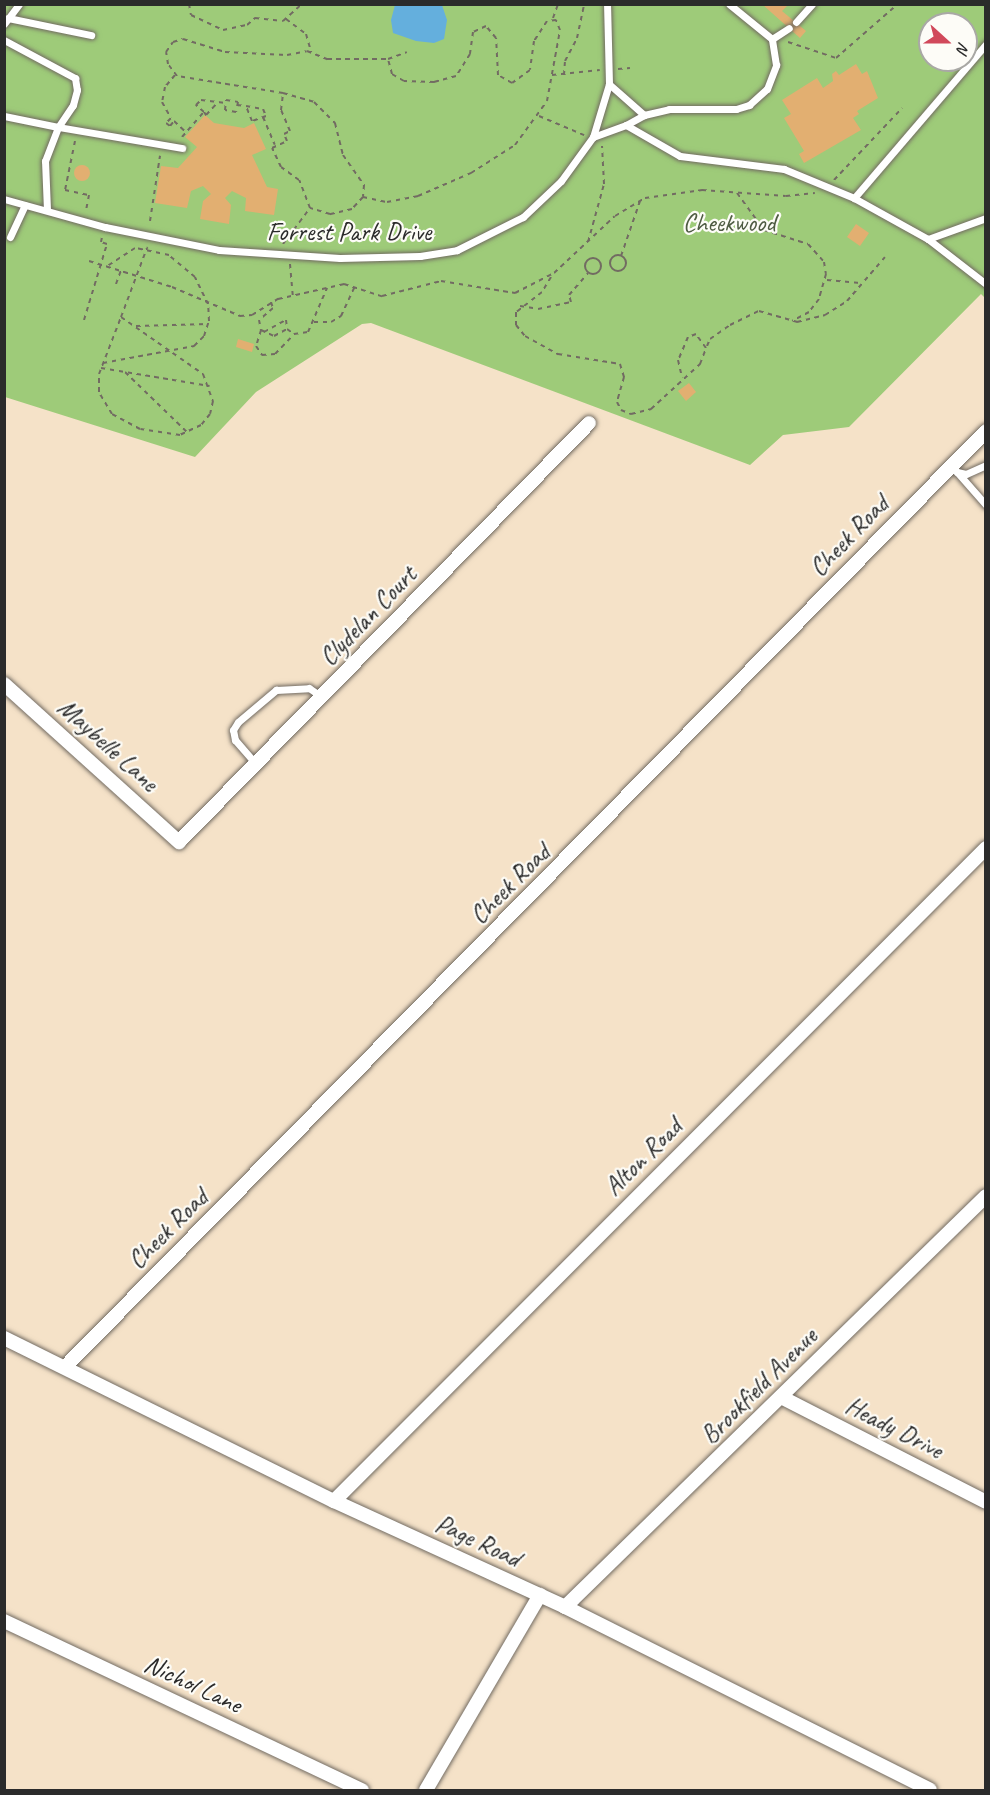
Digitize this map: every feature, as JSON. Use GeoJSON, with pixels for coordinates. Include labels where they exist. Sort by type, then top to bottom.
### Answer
{"type":"FeatureCollection","features":[{"type":"Feature","properties":{"kind":"street","name":"Clydelan Court"},"geometry":{"type":"LineString","coordinates":[[179,842],[590,423]]}},
{"type":"Feature","properties":{"kind":"street","name":"Cheek Road"},"geometry":{"type":"LineString","coordinates":[[65,1367],[953,470],[986,431]]}},
{"type":"Feature","properties":{"kind":"street","name":"Maybelle Lane"},"geometry":{"type":"LineString","coordinates":[[4,684],[179,842]]}},
{"type":"Feature","properties":{"kind":"street","name":"Alton Road"},"geometry":{"type":"LineString","coordinates":[[334,1501],[986,848]]}},
{"type":"Feature","properties":{"kind":"street","name":"Brookfield Avenue"},"geometry":{"type":"LineString","coordinates":[[565,1607],[986,1196]]}},
{"type":"Feature","properties":{"kind":"street","name":"Page Road"},"geometry":{"type":"LineString","coordinates":[[4,1338],[334,1501],[565,1607],[930,1791]]}},
{"type":"Feature","properties":{"kind":"street","name":"Heady Drive"},"geometry":{"type":"LineString","coordinates":[[781,1398],[986,1502]]}},
{"type":"Feature","properties":{"kind":"street"},"geometry":{"type":"LineString","coordinates":[[426,1791],[540,1595]]}},
{"type":"Feature","properties":{"kind":"street","name":"Nichol Lane"},"geometry":{"type":"LineString","coordinates":[[4,1621],[362,1791]]}},
{"type":"Feature","properties":{"kind":"lane"},"geometry":{"type":"LineString","coordinates":[[19,4],[7,21],[91,35]]}},
{"type":"Feature","properties":{"kind":"lane"},"geometry":{"type":"LineString","coordinates":[[593,137],[609,84],[607,4]]}},
{"type":"Feature","properties":{"kind":"lane"},"geometry":{"type":"LineString","coordinates":[[593,137],[626,125],[644,115],[669,110],[728,111],[749,105],[767,89],[774,76],[777,62],[772,39],[729,4]]}},
{"type":"Feature","properties":{"kind":"lane"},"geometry":{"type":"LineString","coordinates":[[796,22],[812,4]]}},
{"type":"Feature","properties":{"kind":"lane"},"geometry":{"type":"LineString","coordinates":[[772,39],[789,28]]}},
{"type":"Feature","properties":{"kind":"lane"},"geometry":{"type":"LineString","coordinates":[[4,40],[75,78],[73,105],[58,127],[45,161],[47,210]]}},
{"type":"Feature","properties":{"kind":"lane"},"geometry":{"type":"LineString","coordinates":[[854,198],[986,44]]}},
{"type":"Feature","properties":{"kind":"lane"},"geometry":{"type":"LineString","coordinates":[[609,84],[620,98],[644,115]]}},
{"type":"Feature","properties":{"kind":"lane"},"geometry":{"type":"LineString","coordinates":[[4,116],[178,147]]}},
{"type":"Feature","properties":{"kind":"lane"},"geometry":{"type":"LineString","coordinates":[[626,125],[680,156],[784,169],[854,198],[928,239],[986,284]]}},
{"type":"Feature","properties":{"kind":"lane","name":"Forrest Park Drive"},"geometry":{"type":"LineString","coordinates":[[4,199],[105,226],[219,250],[398,258],[440,254],[472,244],[534,209],[561,181],[593,137]]}},
{"type":"Feature","properties":{"kind":"lane"},"geometry":{"type":"LineString","coordinates":[[10,237],[25,205]]}},
{"type":"Feature","properties":{"kind":"lane"},"geometry":{"type":"LineString","coordinates":[[928,239],[986,218]]}},
{"type":"Feature","properties":{"kind":"lane"},"geometry":{"type":"LineString","coordinates":[[953,470],[966,474],[986,465]]}},
{"type":"Feature","properties":{"kind":"lane"},"geometry":{"type":"LineString","coordinates":[[953,470],[986,505]]}},
{"type":"Feature","properties":{"kind":"lane"},"geometry":{"type":"LineString","coordinates":[[256,764],[235,740],[233,730],[238,722],[276,690],[309,688],[322,697]]}},
{"type":"Feature","properties":{"kind":"path"},"geometry":{"type":"LineString","coordinates":[[189,4],[191,15],[223,30],[247,25],[255,18],[286,19],[306,34],[311,52]]}},
{"type":"Feature","properties":{"kind":"path"},"geometry":{"type":"LineString","coordinates":[[286,19],[302,4]]}},
{"type":"Feature","properties":{"kind":"path"},"geometry":{"type":"LineString","coordinates":[[388,59],[392,74],[404,81],[434,82],[456,76],[470,54],[473,32],[483,25],[491,29],[496,38],[495,66],[500,78],[518,82],[534,60],[538,33],[553,18],[558,4]]}},
{"type":"Feature","properties":{"kind":"path"},"geometry":{"type":"LineString","coordinates":[[564,75],[565,61],[577,38],[584,4]]}},
{"type":"Feature","properties":{"kind":"path"},"geometry":{"type":"LineString","coordinates":[[792,36],[788,43],[836,58],[898,4]]}},
{"type":"Feature","properties":{"kind":"path"},"geometry":{"type":"LineString","coordinates":[[363,197],[401,201],[443,186],[511,148],[539,116],[552,75],[552,60],[561,35],[553,18]]}},
{"type":"Feature","properties":{"kind":"path"},"geometry":{"type":"LineString","coordinates":[[310,208],[341,213],[352,209],[363,197],[363,181],[343,155],[340,135],[332,117],[309,99],[176,75],[168,64],[166,52],[173,42],[183,39],[233,52],[287,55],[311,52],[327,59],[388,59],[407,52]]}},
{"type":"Feature","properties":{"kind":"path"},"geometry":{"type":"LineString","coordinates":[[552,75],[630,68]]}},
{"type":"Feature","properties":{"kind":"path"},"geometry":{"type":"LineString","coordinates":[[176,75],[164,90],[162,102],[171,118],[166,123],[170,126],[174,122],[186,132]]}},
{"type":"Feature","properties":{"kind":"path"},"geometry":{"type":"LineString","coordinates":[[283,93],[281,110],[290,131],[285,134],[287,141],[272,148],[281,167],[299,180],[310,208]]}},
{"type":"Feature","properties":{"kind":"path"},"geometry":{"type":"LineString","coordinates":[[218,102],[206,114],[196,105],[201,100],[238,102],[236,112],[225,110],[226,103]]}},
{"type":"Feature","properties":{"kind":"path"},"geometry":{"type":"LineString","coordinates":[[237,105],[246,106],[263,109],[266,116],[252,121],[246,106]]}},
{"type":"Feature","properties":{"kind":"path"},"geometry":{"type":"LineString","coordinates":[[89,261],[137,275],[208,304],[247,316],[271,301],[327,288],[355,285],[382,296],[441,281],[511,293],[552,274],[615,216],[640,201],[690,190],[792,196],[827,187],[902,108]]}},
{"type":"Feature","properties":{"kind":"path"},"geometry":{"type":"LineString","coordinates":[[178,147],[186,132],[204,112]]}},
{"type":"Feature","properties":{"kind":"path"},"geometry":{"type":"LineString","coordinates":[[539,116],[602,141],[605,178],[587,243]]}},
{"type":"Feature","properties":{"kind":"path"},"geometry":{"type":"LineString","coordinates":[[263,117],[275,146]]}},
{"type":"Feature","properties":{"kind":"path"},"geometry":{"type":"LineString","coordinates":[[84,141],[75,140],[65,190],[89,195],[86,210]]}},
{"type":"Feature","properties":{"kind":"path"},"geometry":{"type":"LineString","coordinates":[[121,317],[197,369],[210,386],[210,414],[188,433],[149,432],[112,414],[99,392],[101,368],[147,248],[162,144]]}},
{"type":"Feature","properties":{"kind":"path"},"geometry":{"type":"LineString","coordinates":[[736,192],[764,230],[813,247],[824,262],[825,280],[813,308],[792,321]]}},
{"type":"Feature","properties":{"kind":"path"},"geometry":{"type":"LineString","coordinates":[[621,256],[640,201]]}},
{"type":"Feature","properties":{"kind":"path"},"geometry":{"type":"LineString","coordinates":[[282,245],[310,208]]}},
{"type":"Feature","properties":{"kind":"path"},"geometry":{"type":"LineString","coordinates":[[84,320],[107,244],[101,242],[105,226]]}},
{"type":"Feature","properties":{"kind":"path"},"geometry":{"type":"LineString","coordinates":[[104,363],[172,352],[201,340],[208,324],[208,304],[187,267],[169,255],[147,248],[123,252],[107,266]]}},
{"type":"Feature","properties":{"kind":"path"},"geometry":{"type":"LineString","coordinates":[[291,255],[293,297]]}},
{"type":"Feature","properties":{"kind":"path"},"geometry":{"type":"LineString","coordinates":[[613,256],[621,256],[626,261],[623,269],[615,270],[610,264],[613,256]]}},
{"type":"Feature","properties":{"kind":"path"},"geometry":{"type":"LineString","coordinates":[[552,274],[542,292],[520,306],[514,316],[516,325],[533,342],[576,359],[620,364],[624,376],[617,402],[626,412],[645,413],[700,364],[710,339],[730,325],[765,310],[792,321],[806,322],[834,310],[863,283],[885,257]]}},
{"type":"Feature","properties":{"kind":"path"},"geometry":{"type":"LineString","coordinates":[[588,273],[585,266],[588,260],[595,259],[600,266]]}},
{"type":"Feature","properties":{"kind":"path"},"geometry":{"type":"LineString","coordinates":[[600,266],[610,264]]}},
{"type":"Feature","properties":{"kind":"path"},"geometry":{"type":"LineString","coordinates":[[520,306],[538,309],[571,302],[569,295],[588,273],[597,273],[600,266]]}},
{"type":"Feature","properties":{"kind":"path"},"geometry":{"type":"LineString","coordinates":[[116,284],[121,270]]}},
{"type":"Feature","properties":{"kind":"path"},"geometry":{"type":"LineString","coordinates":[[825,280],[863,283]]}},
{"type":"Feature","properties":{"kind":"path"},"geometry":{"type":"LineString","coordinates":[[314,322],[331,322],[341,316],[355,285]]}},
{"type":"Feature","properties":{"kind":"path"},"geometry":{"type":"LineString","coordinates":[[294,334],[277,352],[264,355],[256,346],[263,331],[286,320],[287,329],[294,334],[305,334],[314,322],[327,288]]}},
{"type":"Feature","properties":{"kind":"path"},"geometry":{"type":"LineString","coordinates":[[263,331],[259,318],[273,308],[271,301]]}},
{"type":"Feature","properties":{"kind":"path"},"geometry":{"type":"LineString","coordinates":[[136,327],[208,324]]}},
{"type":"Feature","properties":{"kind":"path"},"geometry":{"type":"LineString","coordinates":[[263,331],[277,336],[287,329]]}},
{"type":"Feature","properties":{"kind":"path"},"geometry":{"type":"LineString","coordinates":[[682,378],[676,364],[688,337],[693,334],[710,339]]}},
{"type":"Feature","properties":{"kind":"path"},"geometry":{"type":"LineString","coordinates":[[701,336],[706,348]]}},
{"type":"Feature","properties":{"kind":"path"},"geometry":{"type":"LineString","coordinates":[[101,368],[210,386]]}},
{"type":"Feature","properties":{"kind":"path"},"geometry":{"type":"LineString","coordinates":[[125,372],[188,433]]}},
{"type":"Feature","properties":{"kind":"green space","name":"Cheekwood"},"geometry":{"type":"Polygon","coordinates":[[[5,5],[985,5],[985,298],[981,294],[849,427],[783,435],[750,465],[371,323],[362,324],[256,392],[195,457],[5,397],[5,5]]]}},
{"type":"Feature","properties":{"kind":"water"},"geometry":{"type":"Polygon","coordinates":[[[395,5],[442,5],[447,20],[444,39],[434,43],[416,41],[393,33],[391,20],[395,5]]]}},
{"type":"Feature","properties":{"kind":"building"},"geometry":{"type":"Polygon","coordinates":[[[763,5],[788,5],[782,11],[806,31],[800,38],[763,5]]]}},
{"type":"Feature","properties":{"kind":"building"},"geometry":{"type":"Polygon","coordinates":[[[856,64],[862,74],[867,71],[878,98],[857,111],[859,114],[853,118],[861,130],[804,163],[799,154],[804,151],[784,118],[791,114],[782,100],[817,78],[823,88],[833,81],[832,74],[836,71],[839,75],[856,64]]]}},
{"type":"Feature","properties":{"kind":"building"},"geometry":{"type":"Polygon","coordinates":[[[205,115],[214,123],[244,128],[254,123],[266,149],[252,155],[267,187],[278,189],[274,215],[245,211],[246,198],[232,191],[225,198],[231,205],[229,224],[200,219],[203,201],[211,194],[203,186],[191,191],[187,208],[155,203],[161,166],[178,168],[197,147],[185,137],[205,115]]]}},
{"type":"Feature","properties":{"kind":"building"},"geometry":{"type":"Polygon","coordinates":[[[79,165],[85,165],[90,173],[88,179],[79,181],[74,176],[74,170],[79,165]]]}},
{"type":"Feature","properties":{"kind":"building"},"geometry":{"type":"Polygon","coordinates":[[[856,224],[869,233],[860,246],[847,237],[856,224]]]}},
{"type":"Feature","properties":{"kind":"building"},"geometry":{"type":"Polygon","coordinates":[[[238,339],[254,344],[252,352],[236,347],[238,339]]]}},
{"type":"Feature","properties":{"kind":"building"},"geometry":{"type":"Polygon","coordinates":[[[689,383],[696,392],[686,401],[678,391],[689,383]]]}}]}
